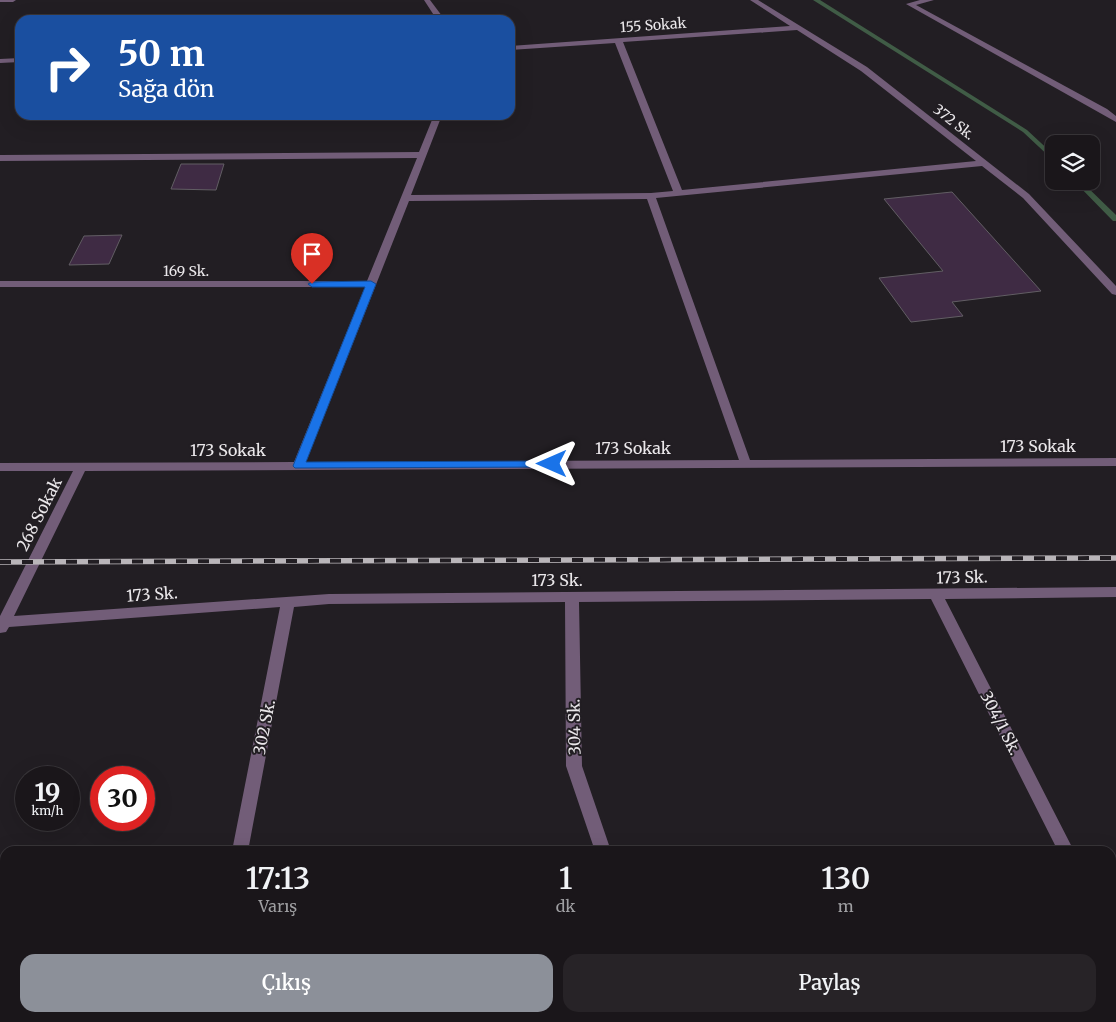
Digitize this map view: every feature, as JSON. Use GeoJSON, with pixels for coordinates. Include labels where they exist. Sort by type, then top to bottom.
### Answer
{"type":"FeatureCollection","features":[{"type":"Feature","properties":{"kind":"street"},"geometry":{"type":"LineString","coordinates":[[0,0],[13,0]]}},
{"type":"Feature","properties":{"kind":"street"},"geometry":{"type":"LineString","coordinates":[[0,6],[4,0]]}},
{"type":"Feature","properties":{"kind":"street"},"geometry":{"type":"LineString","coordinates":[[427,0],[438,15]]}},
{"type":"Feature","properties":{"kind":"street","name":"372 Sk."},"geometry":{"type":"LineString","coordinates":[[754,0],[864,69],[1026,196],[1116,292]]}},
{"type":"Feature","properties":{"kind":"street"},"geometry":{"type":"LineString","coordinates":[[931,0],[909,4],[1104,111],[1116,120]]}},
{"type":"Feature","properties":{"kind":"street","name":"155 Sokak"},"geometry":{"type":"LineString","coordinates":[[515,48],[798,28]]}},
{"type":"Feature","properties":{"kind":"street"},"geometry":{"type":"LineString","coordinates":[[618,40],[679,194]]}},
{"type":"Feature","properties":{"kind":"street"},"geometry":{"type":"LineString","coordinates":[[0,61],[15,60]]}},
{"type":"Feature","properties":{"kind":"street"},"geometry":{"type":"LineString","coordinates":[[299,466],[436,120]]}},
{"type":"Feature","properties":{"kind":"street"},"geometry":{"type":"LineString","coordinates":[[0,158],[422,155]]}},
{"type":"Feature","properties":{"kind":"street"},"geometry":{"type":"LineString","coordinates":[[405,198],[651,196],[984,163]]}},
{"type":"Feature","properties":{"kind":"street"},"geometry":{"type":"LineString","coordinates":[[651,196],[746,464]]}},
{"type":"Feature","properties":{"kind":"street","name":"169 Sk."},"geometry":{"type":"LineString","coordinates":[[0,284],[371,284]]}},
{"type":"Feature","properties":{"kind":"street","name":"173 Sokak"},"geometry":{"type":"LineString","coordinates":[[0,467],[1116,462]]}},
{"type":"Feature","properties":{"kind":"street","name":"268 Sokak"},"geometry":{"type":"LineString","coordinates":[[1,624],[81,466]]}},
{"type":"Feature","properties":{"kind":"street","name":"173 Sk."},"geometry":{"type":"LineString","coordinates":[[1,624],[329,599],[1116,592]]}},
{"type":"Feature","properties":{"kind":"street","name":"304/1 Sk."},"geometry":{"type":"LineString","coordinates":[[936,595],[1063,846]]}},
{"type":"Feature","properties":{"kind":"street","name":"304 Sk."},"geometry":{"type":"LineString","coordinates":[[572,597],[574,766],[601,846]]}},
{"type":"Feature","properties":{"kind":"street","name":"302 Sk."},"geometry":{"type":"LineString","coordinates":[[241,846],[288,602]]}},
{"type":"Feature","properties":{"kind":"building"},"geometry":{"type":"Polygon","coordinates":[[[181,164],[224,164],[216,190],[171,189],[181,164]]]}},
{"type":"Feature","properties":{"kind":"building"},"geometry":{"type":"Polygon","coordinates":[[[952,192],[1041,291],[952,302],[963,316],[911,322],[879,278],[943,271],[884,199],[952,192]]]}},
{"type":"Feature","properties":{"kind":"building"},"geometry":{"type":"Polygon","coordinates":[[[122,235],[109,264],[69,265],[84,236],[122,235]]]}},
{"type":"Feature","properties":{"kind":"waterway"},"geometry":{"type":"LineString","coordinates":[[816,0],[1025,131],[1045,150]]}},
{"type":"Feature","properties":{"kind":"waterway"},"geometry":{"type":"LineString","coordinates":[[1086,190],[1116,219]]}},
{"type":"Feature","properties":{"kind":"railway"},"geometry":{"type":"LineString","coordinates":[[0,562],[1116,558]]}},
{"type":"Feature","properties":{"kind":"route"},"geometry":{"type":"LineString","coordinates":[[312,284],[371,284],[299,466],[552,464]]}}]}
